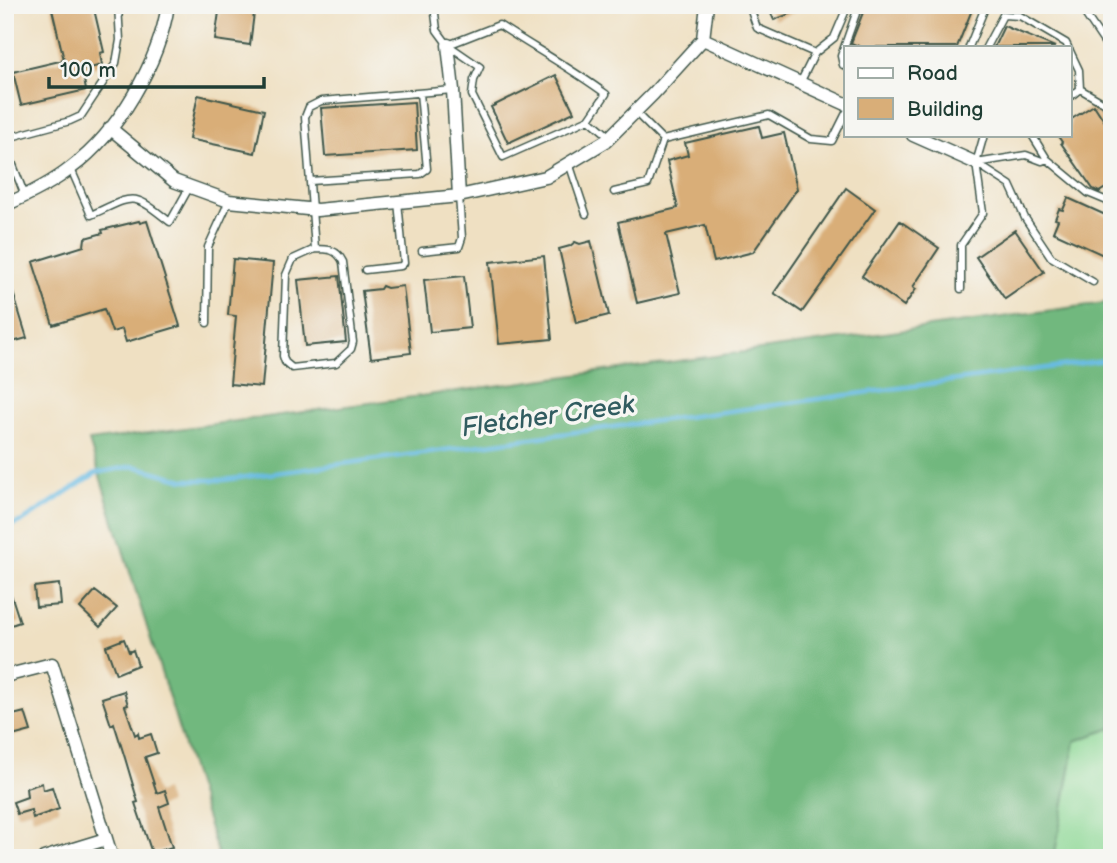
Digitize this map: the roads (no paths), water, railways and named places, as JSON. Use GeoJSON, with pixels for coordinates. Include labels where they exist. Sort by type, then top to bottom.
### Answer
{"type":"FeatureCollection","features":[{"type":"Feature","properties":{"kind":"street"},"geometry":{"type":"LineString","coordinates":[[5,205],[26,196],[71,169],[110,128],[142,81],[166,20],[168,5]]}},
{"type":"Feature","properties":{"kind":"street"},"geometry":{"type":"LineString","coordinates":[[110,128],[174,181],[229,201],[312,210],[459,196],[546,177],[610,137],[703,39],[706,5]]}},
{"type":"Feature","properties":{"kind":"street"},"geometry":{"type":"LineString","coordinates":[[703,39],[844,103]]}},
{"type":"Feature","properties":{"kind":"street"},"geometry":{"type":"LineString","coordinates":[[448,45],[459,196]]}},
{"type":"Feature","properties":{"kind":"street"},"geometry":{"type":"LineString","coordinates":[[915,136],[976,163]]}},
{"type":"Feature","properties":{"kind":"street"},"geometry":{"type":"LineString","coordinates":[[5,676],[52,664],[112,858]]}},
{"type":"Feature","properties":{"kind":"street"},"geometry":{"type":"LineString","coordinates":[[44,858],[106,839]]}},
{"type":"Feature","properties":{"kind":"lane"},"geometry":{"type":"LineString","coordinates":[[26,196],[6,141],[11,137],[81,116],[116,63],[120,40],[118,5]]}},
{"type":"Feature","properties":{"kind":"lane"},"geometry":{"type":"LineString","coordinates":[[434,5],[437,30],[448,45],[480,67],[474,80],[472,95],[503,157],[589,119],[606,94],[570,68],[499,25],[448,45]]}},
{"type":"Feature","properties":{"kind":"lane"},"geometry":{"type":"LineString","coordinates":[[749,5],[757,28],[815,53]]}},
{"type":"Feature","properties":{"kind":"lane"},"geometry":{"type":"LineString","coordinates":[[800,83],[815,53],[834,38],[848,5]]}},
{"type":"Feature","properties":{"kind":"lane"},"geometry":{"type":"LineString","coordinates":[[845,46],[859,5]]}},
{"type":"Feature","properties":{"kind":"lane"},"geometry":{"type":"LineString","coordinates":[[970,46],[986,5]]}},
{"type":"Feature","properties":{"kind":"lane"},"geometry":{"type":"LineString","coordinates":[[1079,5],[1112,54]]}},
{"type":"Feature","properties":{"kind":"lane"},"geometry":{"type":"LineString","coordinates":[[987,46],[1003,15],[1020,16],[1068,46]]}},
{"type":"Feature","properties":{"kind":"lane"},"geometry":{"type":"LineString","coordinates":[[844,48],[841,56],[844,65]]}},
{"type":"Feature","properties":{"kind":"lane"},"geometry":{"type":"LineString","coordinates":[[1072,55],[1079,70],[1080,89]]}},
{"type":"Feature","properties":{"kind":"lane"},"geometry":{"type":"LineString","coordinates":[[1072,95],[1080,89]]}},
{"type":"Feature","properties":{"kind":"lane"},"geometry":{"type":"LineString","coordinates":[[1080,89],[1104,103],[1112,113]]}},
{"type":"Feature","properties":{"kind":"lane"},"geometry":{"type":"LineString","coordinates":[[315,249],[305,117],[309,107],[321,101],[453,90]]}},
{"type":"Feature","properties":{"kind":"lane"},"geometry":{"type":"LineString","coordinates":[[310,181],[421,174],[427,169],[420,93]]}},
{"type":"Feature","properties":{"kind":"lane"},"geometry":{"type":"LineString","coordinates":[[635,112],[663,140]]}},
{"type":"Feature","properties":{"kind":"lane"},"geometry":{"type":"LineString","coordinates":[[663,140],[769,115],[811,139],[832,141],[844,117]]}},
{"type":"Feature","properties":{"kind":"lane"},"geometry":{"type":"LineString","coordinates":[[589,119],[610,137]]}},
{"type":"Feature","properties":{"kind":"lane"},"geometry":{"type":"LineString","coordinates":[[961,289],[961,245],[983,214],[976,163],[984,136]]}},
{"type":"Feature","properties":{"kind":"lane"},"geometry":{"type":"LineString","coordinates":[[1033,136],[1047,159],[1088,193],[1112,203]]}},
{"type":"Feature","properties":{"kind":"lane"},"geometry":{"type":"LineString","coordinates":[[614,192],[648,184],[663,140]]}},
{"type":"Feature","properties":{"kind":"lane"},"geometry":{"type":"LineString","coordinates":[[976,163],[1026,155],[1042,161],[1047,159]]}},
{"type":"Feature","properties":{"kind":"lane"},"geometry":{"type":"LineString","coordinates":[[569,163],[586,214]]}},
{"type":"Feature","properties":{"kind":"lane"},"geometry":{"type":"LineString","coordinates":[[976,163],[1010,185],[1025,218],[1051,257],[1093,282]]}},
{"type":"Feature","properties":{"kind":"lane"},"geometry":{"type":"LineString","coordinates":[[71,169],[91,215],[127,198],[143,200],[170,222],[190,186]]}},
{"type":"Feature","properties":{"kind":"lane"},"geometry":{"type":"LineString","coordinates":[[422,251],[459,247],[459,196]]}},
{"type":"Feature","properties":{"kind":"lane"},"geometry":{"type":"LineString","coordinates":[[207,323],[208,247],[229,201]]}},
{"type":"Feature","properties":{"kind":"lane"},"geometry":{"type":"LineString","coordinates":[[365,270],[401,266],[404,263],[398,202]]}},
{"type":"Feature","properties":{"kind":"lane"},"geometry":{"type":"LineString","coordinates":[[315,249],[328,249],[340,255],[353,342],[347,355],[336,363],[292,368],[283,356],[286,275],[293,260],[315,249]]}},
{"type":"Feature","properties":{"kind":"waterway","name":"Fletcher Creek"},"geometry":{"type":"LineString","coordinates":[[5,527],[23,521],[96,473],[134,466],[184,480],[224,480],[1112,359]]}}]}
